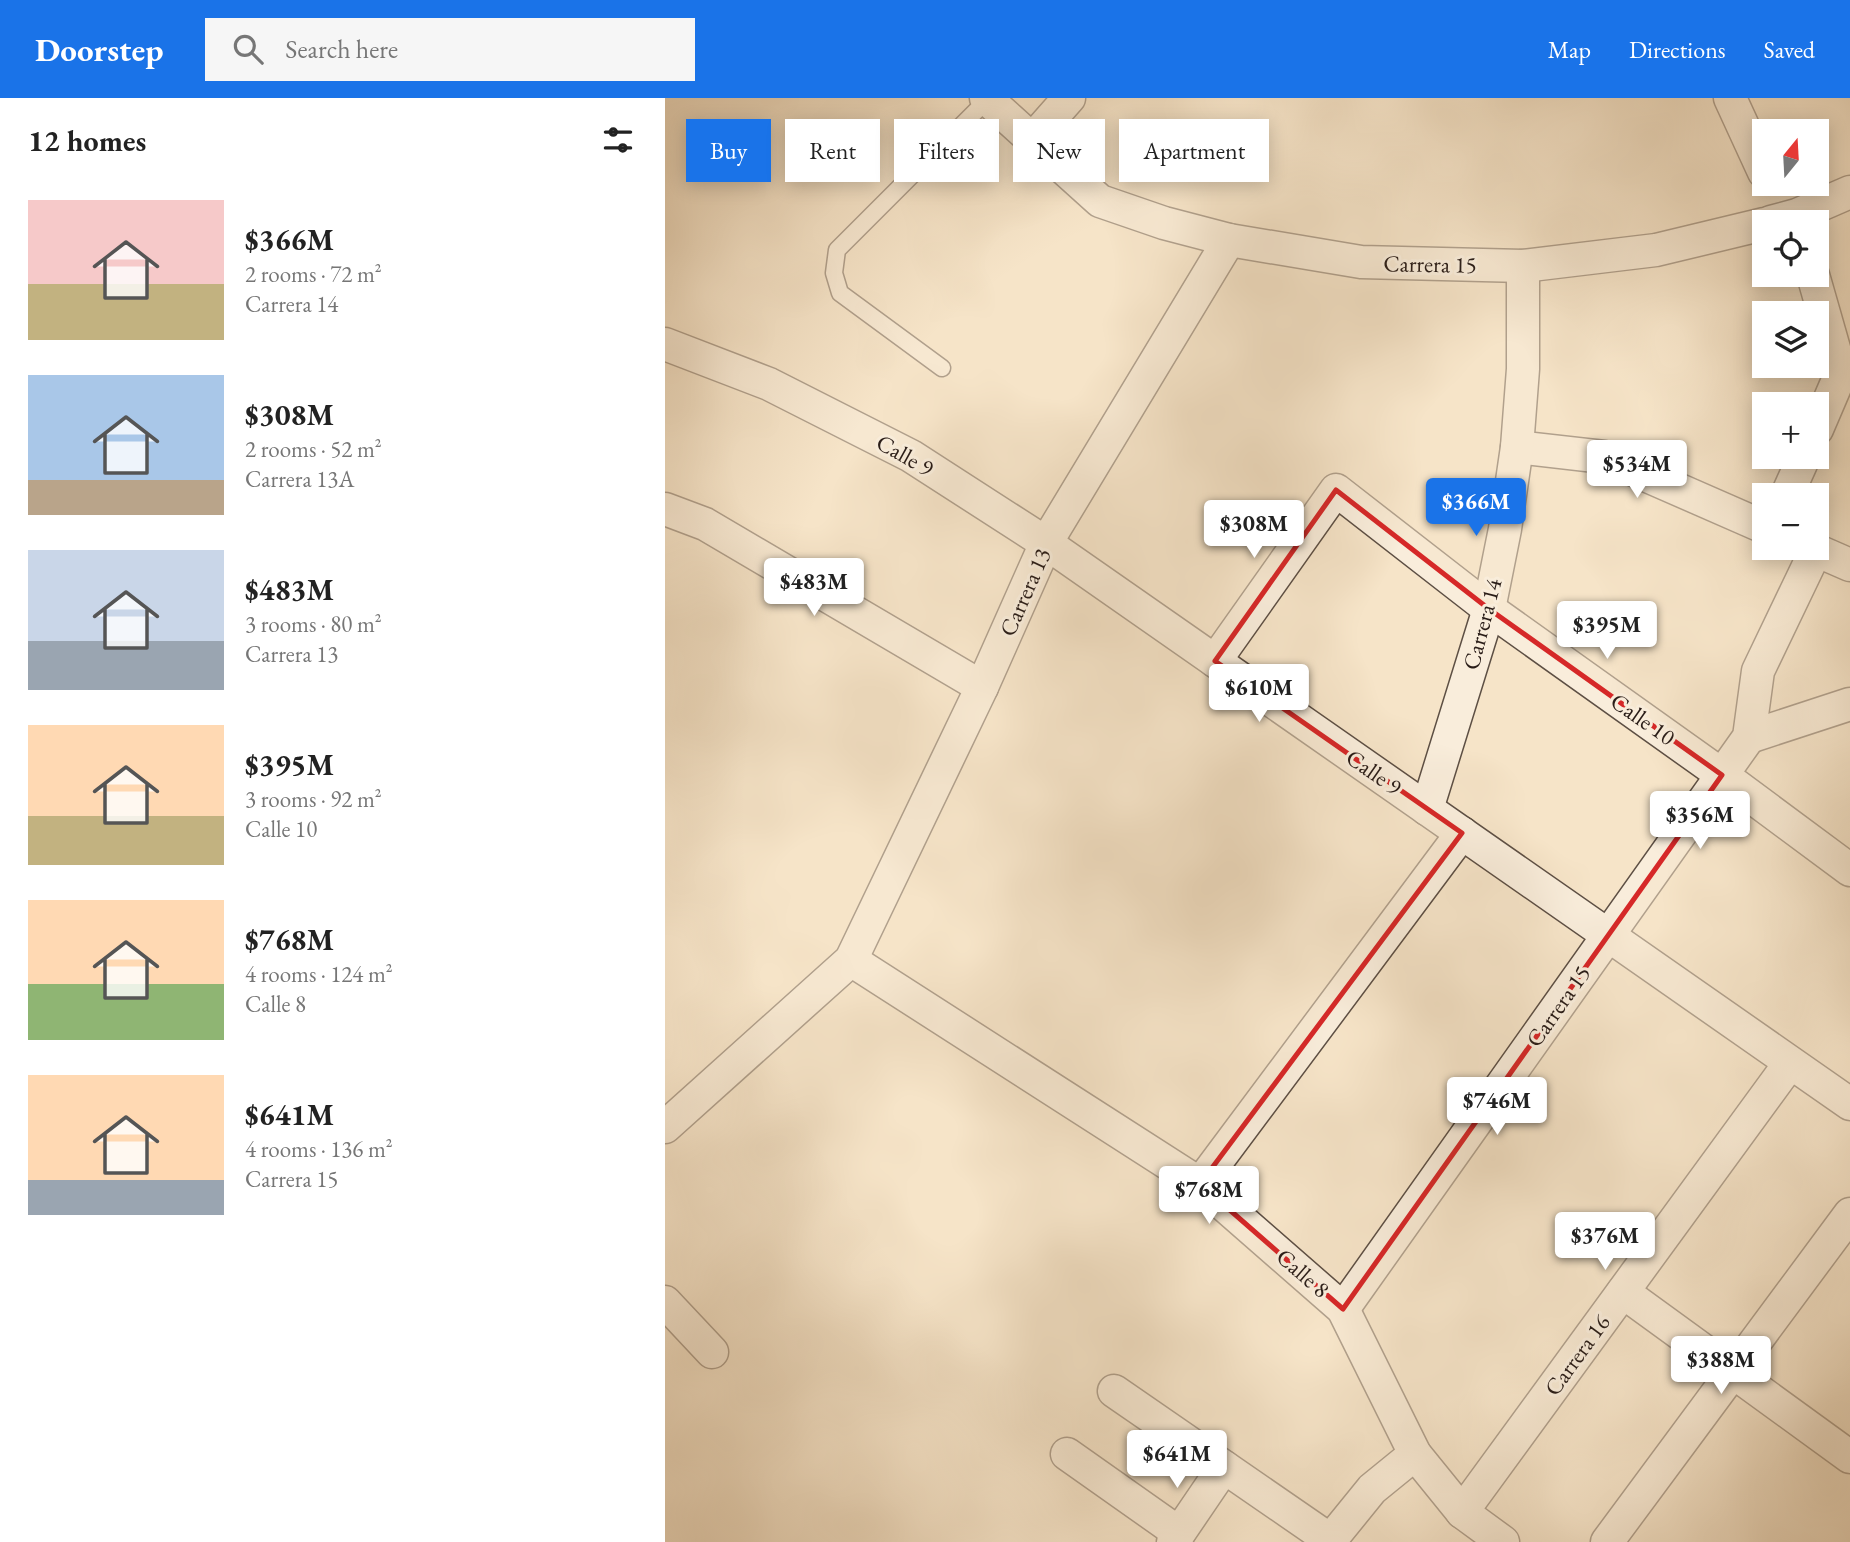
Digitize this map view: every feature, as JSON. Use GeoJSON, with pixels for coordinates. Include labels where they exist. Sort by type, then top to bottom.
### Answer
{"type":"FeatureCollection","features":[{"type":"Feature","properties":{"kind":"street"},"geometry":{"type":"LineString","coordinates":[[1050,119],[1069,98]]}},
{"type":"Feature","properties":{"kind":"street"},"geometry":{"type":"LineString","coordinates":[[1730,98],[1752,146]]}},
{"type":"Feature","properties":{"kind":"street"},"geometry":{"type":"LineString","coordinates":[[986,99],[1013,124]]}},
{"type":"Feature","properties":{"kind":"street","name":"Carrera 15"},"geometry":{"type":"LineString","coordinates":[[1078,182],[1100,201],[1164,223],[1229,240],[1361,262],[1523,266],[1655,250],[1752,227]]}},
{"type":"Feature","properties":{"kind":"street","name":"Carrera 15"},"geometry":{"type":"LineString","coordinates":[[1807,210],[1850,192]]}},
{"type":"Feature","properties":{"kind":"street","name":"Carrera 13"},"geometry":{"type":"LineString","coordinates":[[851,960],[982,687],[1047,543],[1229,240]]}},
{"type":"Feature","properties":{"kind":"street","name":"Carrera 14"},"geometry":{"type":"LineString","coordinates":[[1427,809],[1489,609],[1505,528],[1517,447],[1523,369],[1523,266]]}},
{"type":"Feature","properties":{"kind":"street"},"geometry":{"type":"LineString","coordinates":[[1816,287],[1841,373],[1829,401]]}},
{"type":"Feature","properties":{"kind":"street","name":"Calle 9"},"geometry":{"type":"LineString","coordinates":[[665,344],[769,384],[911,456],[1047,543],[1850,1104]]}},
{"type":"Feature","properties":{"kind":"street"},"geometry":{"type":"LineString","coordinates":[[1517,447],[1604,457],[1752,522]]}},
{"type":"Feature","properties":{"kind":"street","name":"Calle 10"},"geometry":{"type":"LineString","coordinates":[[1215,661],[1336,490],[1489,609],[1850,870]]}},
{"type":"Feature","properties":{"kind":"street"},"geometry":{"type":"LineString","coordinates":[[665,509],[705,524],[982,687]]}},
{"type":"Feature","properties":{"kind":"street"},"geometry":{"type":"LineString","coordinates":[[1829,556],[1850,565]]}},
{"type":"Feature","properties":{"kind":"street"},"geometry":{"type":"LineString","coordinates":[[1809,560],[1758,671],[1749,737],[1850,704]]}},
{"type":"Feature","properties":{"kind":"street","name":"Carrera 15"},"geometry":{"type":"LineString","coordinates":[[1343,1308],[1749,737]]}},
{"type":"Feature","properties":{"kind":"street"},"geometry":{"type":"LineString","coordinates":[[1200,1184],[1462,833]]}},
{"type":"Feature","properties":{"kind":"street"},"geometry":{"type":"LineString","coordinates":[[665,1127],[851,960]]}},
{"type":"Feature","properties":{"kind":"street","name":"Calle 8"},"geometry":{"type":"LineString","coordinates":[[851,960],[1200,1184],[1343,1308],[1415,1454],[1462,1512],[1503,1542]]}},
{"type":"Feature","properties":{"kind":"street","name":"Carrera 16"},"geometry":{"type":"LineString","coordinates":[[1462,1512],[1790,1063]]}},
{"type":"Feature","properties":{"kind":"street"},"geometry":{"type":"LineString","coordinates":[[1607,1542],[1850,1214]]}},
{"type":"Feature","properties":{"kind":"street"},"geometry":{"type":"LineString","coordinates":[[1623,1292],[1850,1457]]}},
{"type":"Feature","properties":{"kind":"street"},"geometry":{"type":"LineString","coordinates":[[665,1302],[712,1352]]}},
{"type":"Feature","properties":{"kind":"street"},"geometry":{"type":"LineString","coordinates":[[1114,1391],[1330,1541],[1372,1489],[1415,1454]]}},
{"type":"Feature","properties":{"kind":"street"},"geometry":{"type":"LineString","coordinates":[[1067,1454],[1176,1537],[1224,1467]]}},
{"type":"Feature","properties":{"kind":"lane"},"geometry":{"type":"LineString","coordinates":[[942,368],[840,293],[834,273],[837,250],[986,99]]}},
{"type":"Feature","properties":{"kind":"highlighted area"},"geometry":{"type":"Polygon","coordinates":[[[1336,490],[1489,609],[1722,775],[1343,1309],[1200,1184],[1462,833],[1215,661],[1336,490]]]}}]}
